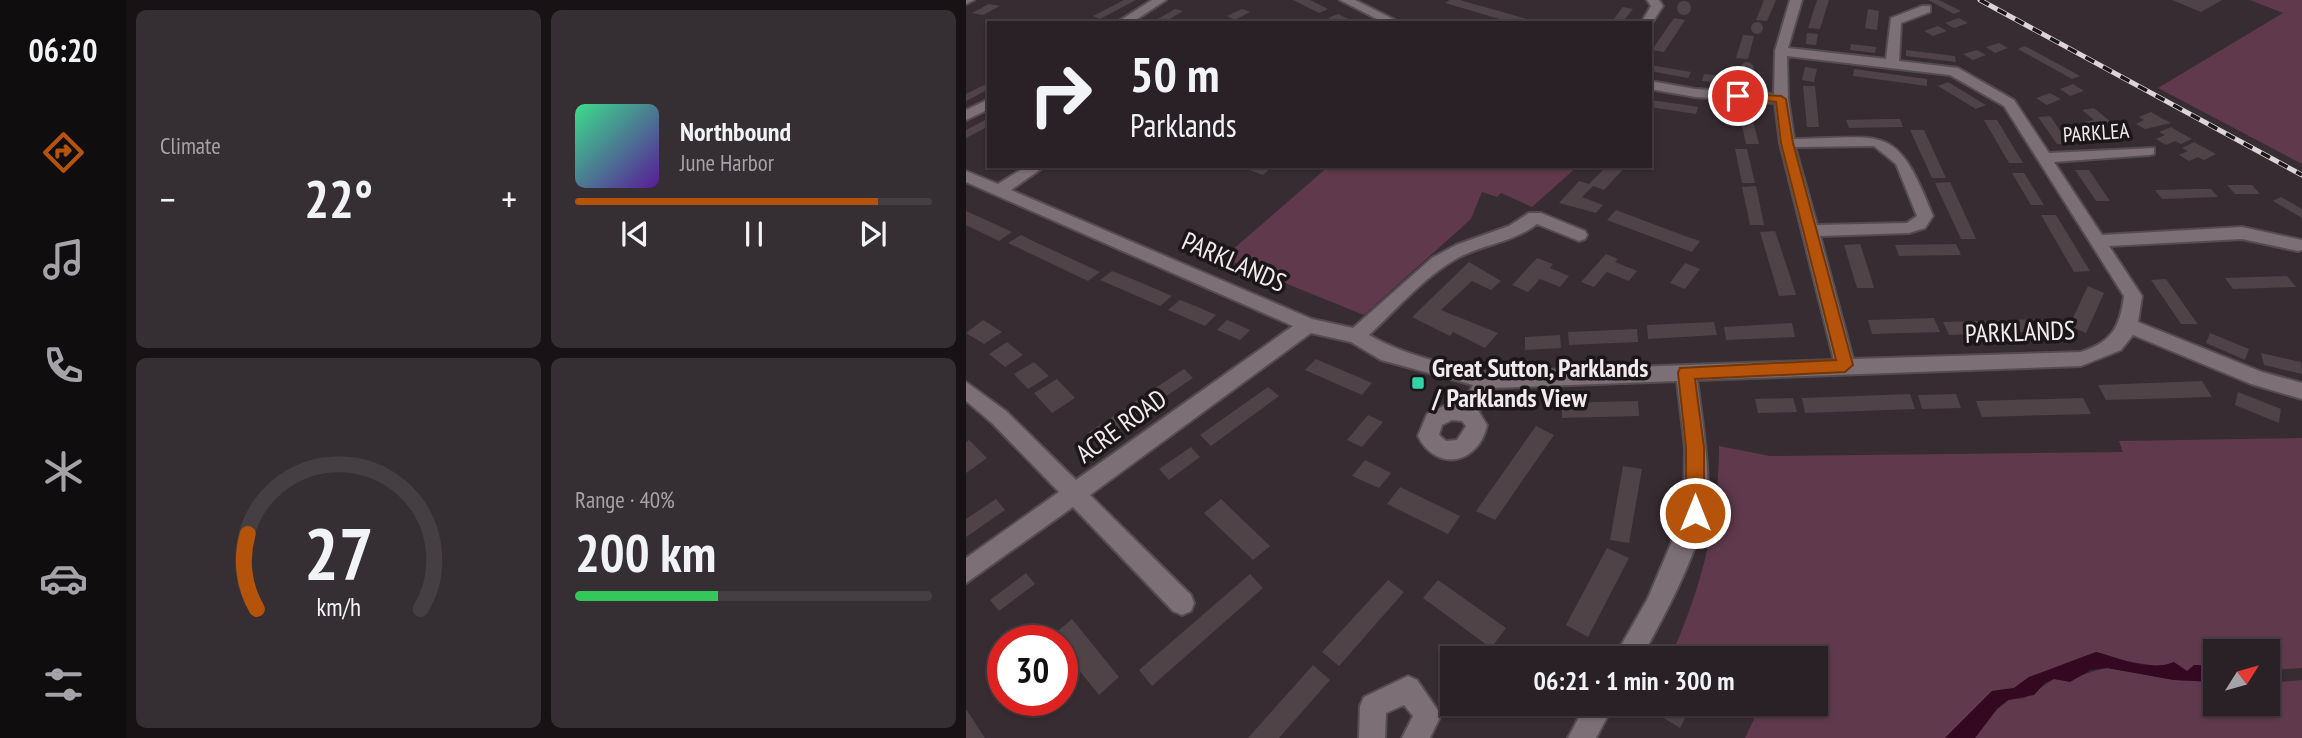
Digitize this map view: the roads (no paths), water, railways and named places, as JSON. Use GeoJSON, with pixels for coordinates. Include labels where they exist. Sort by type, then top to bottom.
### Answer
{"type":"FeatureCollection","features":[{"type":"Feature","properties":{"kind":"street"},"geometry":{"type":"LineString","coordinates":[[1125,21],[1160,0]]}},
{"type":"Feature","properties":{"kind":"street"},"geometry":{"type":"LineString","coordinates":[[1346,0],[1391,21]]}},
{"type":"Feature","properties":{"kind":"street"},"geometry":{"type":"LineString","coordinates":[[1648,21],[1657,6],[1653,0]]}},
{"type":"Feature","properties":{"kind":"street"},"geometry":{"type":"LineString","coordinates":[[1796,0],[1780,51],[1781,99],[1787,143],[1845,365]]}},
{"type":"Feature","properties":{"kind":"street"},"geometry":{"type":"LineString","coordinates":[[1892,63],[1895,21],[1926,9]]}},
{"type":"Feature","properties":{"kind":"street"},"geometry":{"type":"LineString","coordinates":[[1780,51],[1953,71],[2010,103],[2133,296],[2130,326],[2258,379],[2302,391]]}},
{"type":"Feature","properties":{"kind":"street"},"geometry":{"type":"LineString","coordinates":[[1652,85],[1695,93],[1781,99]]}},
{"type":"Feature","properties":{"kind":"street"},"geometry":{"type":"LineString","coordinates":[[966,116],[987,104]]}},
{"type":"Feature","properties":{"kind":"street"},"geometry":{"type":"LineString","coordinates":[[1787,143],[1876,142],[1890,147],[1899,154],[1925,216],[1919,224],[1909,228],[1811,232]]}},
{"type":"Feature","properties":{"kind":"street","name":"PARKLEA"},"geometry":{"type":"LineString","coordinates":[[2045,158],[2149,151]]}},
{"type":"Feature","properties":{"kind":"street"},"geometry":{"type":"LineString","coordinates":[[999,190],[1035,168]]}},
{"type":"Feature","properties":{"kind":"street","name":"PARKLANDS"},"geometry":{"type":"LineString","coordinates":[[966,176],[1308,325],[1356,336],[1388,355],[1433,369],[1486,380],[1845,365],[2081,359],[2112,350],[2130,326]]}},
{"type":"Feature","properties":{"kind":"street"},"geometry":{"type":"LineString","coordinates":[[1356,336],[1437,263],[1465,247],[1506,236],[1522,229],[1535,217],[1579,235]]}},
{"type":"Feature","properties":{"kind":"street"},"geometry":{"type":"LineString","coordinates":[[2097,241],[2242,233],[2298,245]]}},
{"type":"Feature","properties":{"kind":"street","name":"ACRE ROAD"},"geometry":{"type":"LineString","coordinates":[[966,572],[1308,325]]}},
{"type":"Feature","properties":{"kind":"street"},"geometry":{"type":"LineString","coordinates":[[1634,646],[1657,606],[1695,513],[1695,447],[1686,373]]}},
{"type":"Feature","properties":{"kind":"street"},"geometry":{"type":"LineString","coordinates":[[1468,413],[1486,380]]}},
{"type":"Feature","properties":{"kind":"street"},"geometry":{"type":"LineString","coordinates":[[966,390],[999,417],[1182,603]]}},
{"type":"Feature","properties":{"kind":"street"},"geometry":{"type":"LineString","coordinates":[[1372,738],[1373,706],[1408,689],[1428,715],[1415,738]]}},
{"type":"Feature","properties":{"kind":"street"},"geometry":{"type":"LineString","coordinates":[[1581,738],[1594,716]]}},
{"type":"Feature","properties":{"kind":"railway"},"geometry":{"type":"LineString","coordinates":[[1980,0],[2302,175]]}},
{"type":"Feature","properties":{"kind":"place","name":"Great Sutton, Parklands / Parklands View"},"geometry":{"type":"Point","coordinates":[1418,383]}}]}
